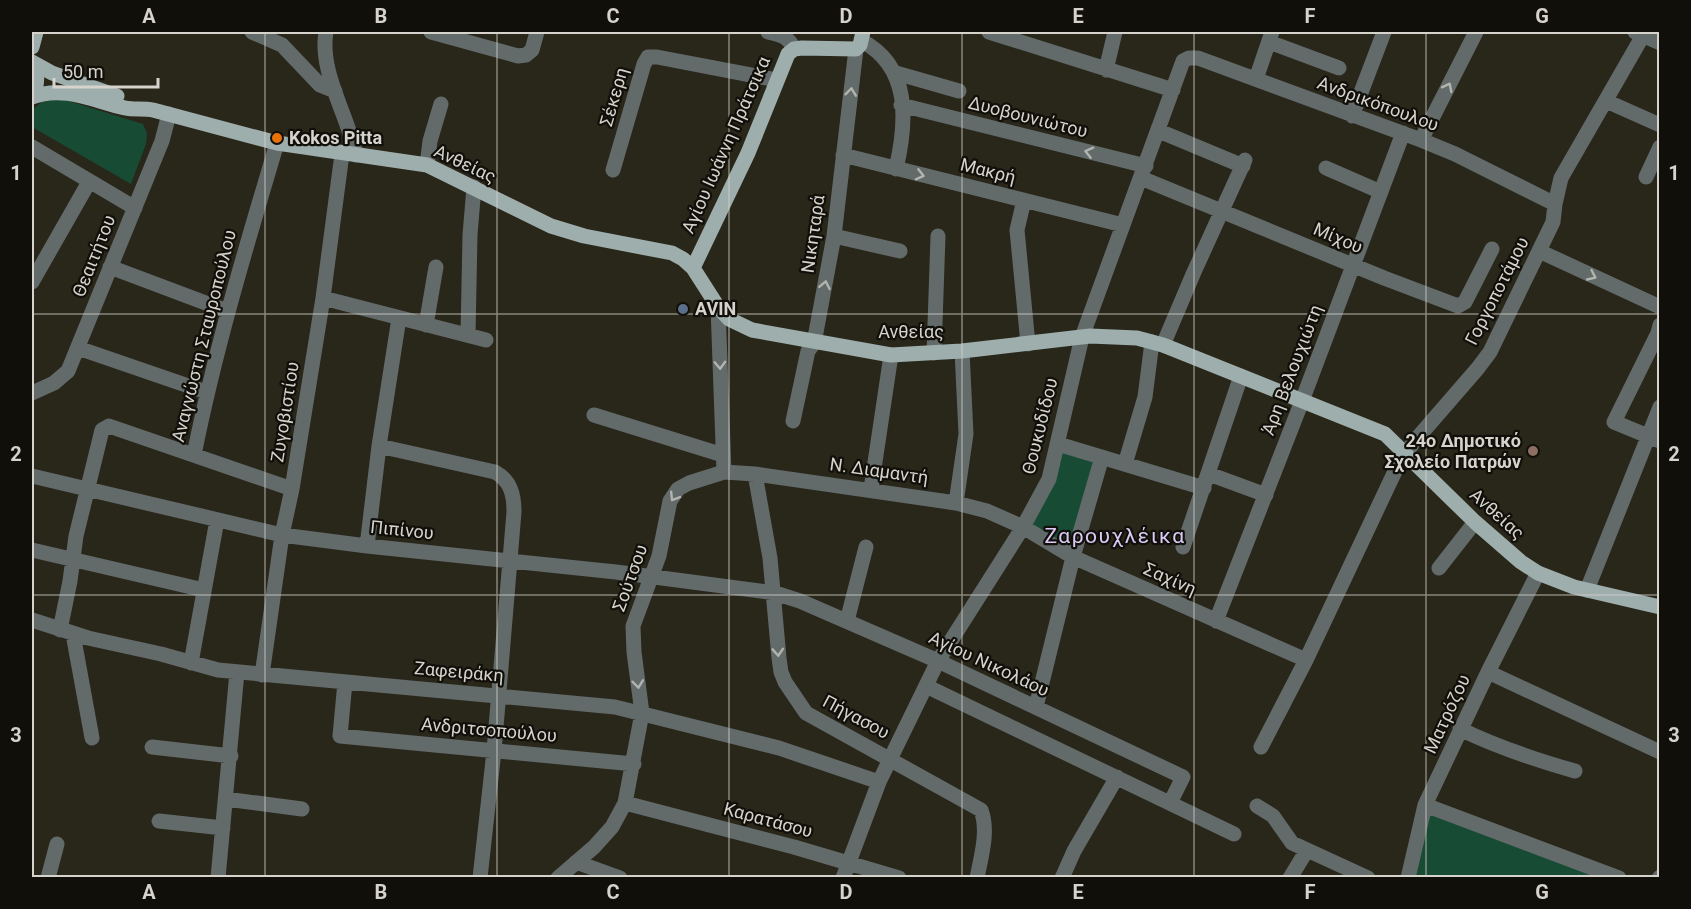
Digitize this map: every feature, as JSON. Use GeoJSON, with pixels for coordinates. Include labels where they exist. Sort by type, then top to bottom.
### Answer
{"type":"FeatureCollection","features":[{"type":"Feature","properties":{"kind":"main road"},"geometry":{"type":"LineString","coordinates":[[32,47],[36,32]]}},
{"type":"Feature","properties":{"kind":"main road","name":"Αγίου Ιωάννη Πράτσικα"},"geometry":{"type":"LineString","coordinates":[[693,268],[748,153],[786,56],[794,49],[860,40]]}},
{"type":"Feature","properties":{"kind":"main road"},"geometry":{"type":"LineString","coordinates":[[32,62],[37,83],[32,96]]}},
{"type":"Feature","properties":{"kind":"main road","name":"Ανθείας"},"geometry":{"type":"LineString","coordinates":[[32,62],[52,73],[131,100],[144,108]]}},
{"type":"Feature","properties":{"kind":"main road","name":"Ανθείας"},"geometry":{"type":"LineString","coordinates":[[32,96],[65,92],[127,109],[144,108],[169,114],[277,143],[427,165],[551,226],[584,236],[672,253],[693,268],[718,307],[729,319],[752,330],[814,343],[891,355],[962,351],[1082,337],[1121,337],[1157,344],[1385,434],[1475,522],[1521,562],[1538,573],[1563,584],[1659,607]]}},
{"type":"Feature","properties":{"kind":"street"},"geometry":{"type":"LineString","coordinates":[[252,32],[282,45],[320,85],[325,89],[335,91]]}},
{"type":"Feature","properties":{"kind":"street"},"geometry":{"type":"LineString","coordinates":[[326,32],[325,58],[351,132],[349,154]]}},
{"type":"Feature","properties":{"kind":"street"},"geometry":{"type":"LineString","coordinates":[[431,32],[518,56],[526,55],[532,50],[537,32]]}},
{"type":"Feature","properties":{"kind":"street"},"geometry":{"type":"LineString","coordinates":[[768,32],[784,35],[794,49]]}},
{"type":"Feature","properties":{"kind":"street"},"geometry":{"type":"LineString","coordinates":[[988,32],[1173,90]]}},
{"type":"Feature","properties":{"kind":"street"},"geometry":{"type":"LineString","coordinates":[[1106,70],[1115,32]]}},
{"type":"Feature","properties":{"kind":"street"},"geometry":{"type":"LineString","coordinates":[[1352,116],[1384,32]]}},
{"type":"Feature","properties":{"kind":"street"},"geometry":{"type":"LineString","coordinates":[[1421,140],[1476,32]]}},
{"type":"Feature","properties":{"kind":"street"},"geometry":{"type":"LineString","coordinates":[[1641,33],[1659,43]]}},
{"type":"Feature","properties":{"kind":"street","name":"Γοργοποτάμου"},"geometry":{"type":"LineString","coordinates":[[1261,747],[1306,660],[1382,496],[1405,453],[1490,352],[1553,222],[1561,178],[1606,101],[1641,33]]}},
{"type":"Feature","properties":{"kind":"street"},"geometry":{"type":"LineString","coordinates":[[1257,79],[1271,37],[1339,68]]}},
{"type":"Feature","properties":{"kind":"street"},"geometry":{"type":"LineString","coordinates":[[860,40],[879,52],[896,73],[904,132],[896,169]]}},
{"type":"Feature","properties":{"kind":"street","name":"Νικηταρά"},"geometry":{"type":"LineString","coordinates":[[793,421],[808,351],[814,343],[834,236],[860,40]]}},
{"type":"Feature","properties":{"kind":"street","name":"Σέκερη"},"geometry":{"type":"LineString","coordinates":[[613,170],[648,57],[777,80]]}},
{"type":"Feature","properties":{"kind":"street","name":"Ανδρικόπουλου"},"geometry":{"type":"LineString","coordinates":[[1183,61],[1198,58],[1403,133],[1455,154],[1555,204]]}},
{"type":"Feature","properties":{"kind":"street","name":"Θουκυδίδου"},"geometry":{"type":"LineString","coordinates":[[843,878],[879,782],[938,661],[1023,527],[1049,479],[1082,337],[1183,61]]}},
{"type":"Feature","properties":{"kind":"street"},"geometry":{"type":"LineString","coordinates":[[896,73],[959,91]]}},
{"type":"Feature","properties":{"kind":"street"},"geometry":{"type":"LineString","coordinates":[[1606,101],[1659,125]]}},
{"type":"Feature","properties":{"kind":"street"},"geometry":{"type":"LineString","coordinates":[[427,165],[430,141],[441,104]]}},
{"type":"Feature","properties":{"kind":"street","name":"Δυοβουνιώτου"},"geometry":{"type":"LineString","coordinates":[[902,105],[1143,172]]}},
{"type":"Feature","properties":{"kind":"street","name":"Θεαιτήτου"},"geometry":{"type":"LineString","coordinates":[[32,393],[62,378],[68,371],[162,141],[169,114]]}},
{"type":"Feature","properties":{"kind":"street"},"geometry":{"type":"LineString","coordinates":[[1125,464],[1145,397],[1157,344],[1244,163],[1158,131]]}},
{"type":"Feature","properties":{"kind":"street","name":"Άρη Βελουχιώτη"},"geometry":{"type":"LineString","coordinates":[[1216,621],[1403,133]]}},
{"type":"Feature","properties":{"kind":"street","name":"Αναγνώστη Σταυροπούλου"},"geometry":{"type":"LineString","coordinates":[[67,632],[73,559],[102,430],[109,426],[194,455],[206,392],[227,311],[277,143]]}},
{"type":"Feature","properties":{"kind":"street"},"geometry":{"type":"LineString","coordinates":[[32,147],[135,208]]}},
{"type":"Feature","properties":{"kind":"street"},"geometry":{"type":"LineString","coordinates":[[1646,177],[1659,147]]}},
{"type":"Feature","properties":{"kind":"street","name":"Ζυγοβιστίου"},"geometry":{"type":"LineString","coordinates":[[262,675],[282,535],[292,489],[349,154]]}},
{"type":"Feature","properties":{"kind":"street","name":"Μακρή"},"geometry":{"type":"LineString","coordinates":[[843,155],[1124,225]]}},
{"type":"Feature","properties":{"kind":"street"},"geometry":{"type":"LineString","coordinates":[[1326,168],[1381,192]]}},
{"type":"Feature","properties":{"kind":"street","name":"Μίχου"},"geometry":{"type":"LineString","coordinates":[[1143,172],[1221,212],[1458,306],[1465,302],[1492,249]]}},
{"type":"Feature","properties":{"kind":"street"},"geometry":{"type":"LineString","coordinates":[[32,282],[89,182]]}},
{"type":"Feature","properties":{"kind":"street"},"geometry":{"type":"LineString","coordinates":[[468,335],[470,235],[474,187]]}},
{"type":"Feature","properties":{"kind":"street"},"geometry":{"type":"LineString","coordinates":[[1024,200],[1017,230],[1028,344]]}},
{"type":"Feature","properties":{"kind":"street"},"geometry":{"type":"LineString","coordinates":[[834,236],[900,251]]}},
{"type":"Feature","properties":{"kind":"street"},"geometry":{"type":"LineString","coordinates":[[934,353],[938,236]]}},
{"type":"Feature","properties":{"kind":"street"},"geometry":{"type":"LineString","coordinates":[[1539,251],[1659,308]]}},
{"type":"Feature","properties":{"kind":"street"},"geometry":{"type":"LineString","coordinates":[[110,267],[227,311]]}},
{"type":"Feature","properties":{"kind":"street"},"geometry":{"type":"LineString","coordinates":[[426,325],[436,267]]}},
{"type":"Feature","properties":{"kind":"street"},"geometry":{"type":"LineString","coordinates":[[323,298],[486,340]]}},
{"type":"Feature","properties":{"kind":"street"},"geometry":{"type":"LineString","coordinates":[[718,307],[724,472]]}},
{"type":"Feature","properties":{"kind":"street"},"geometry":{"type":"LineString","coordinates":[[367,546],[379,446],[399,318]]}},
{"type":"Feature","properties":{"kind":"street"},"geometry":{"type":"LineString","coordinates":[[1653,438],[1614,422],[1658,333],[1659,325]]}},
{"type":"Feature","properties":{"kind":"street"},"geometry":{"type":"LineString","coordinates":[[78,348],[206,392]]}},
{"type":"Feature","properties":{"kind":"street"},"geometry":{"type":"LineString","coordinates":[[956,503],[966,434],[962,351]]}},
{"type":"Feature","properties":{"kind":"street"},"geometry":{"type":"LineString","coordinates":[[871,489],[891,355]]}},
{"type":"Feature","properties":{"kind":"street"},"geometry":{"type":"LineString","coordinates":[[1183,547],[1241,376]]}},
{"type":"Feature","properties":{"kind":"street"},"geometry":{"type":"LineString","coordinates":[[1587,590],[1653,438],[1659,407]]}},
{"type":"Feature","properties":{"kind":"street"},"geometry":{"type":"LineString","coordinates":[[594,415],[723,454]]}},
{"type":"Feature","properties":{"kind":"street"},"geometry":{"type":"LineString","coordinates":[[1058,444],[1125,464],[1266,495]]}},
{"type":"Feature","properties":{"kind":"street"},"geometry":{"type":"LineString","coordinates":[[379,446],[489,470],[503,477],[509,485],[514,502],[500,696],[480,878]]}},
{"type":"Feature","properties":{"kind":"street"},"geometry":{"type":"LineString","coordinates":[[194,455],[292,489]]}},
{"type":"Feature","properties":{"kind":"street"},"geometry":{"type":"LineString","coordinates":[[1036,707],[1073,557],[1102,457]]}},
{"type":"Feature","properties":{"kind":"street","name":"Ν. Διαμαντή"},"geometry":{"type":"LineString","coordinates":[[724,472],[871,489],[956,503],[987,511],[1023,527]]}},
{"type":"Feature","properties":{"kind":"street","name":"Σούτσου"},"geometry":{"type":"LineString","coordinates":[[626,803],[642,713],[633,626],[663,542],[669,504],[678,489],[689,483],[724,472]]}},
{"type":"Feature","properties":{"kind":"street","name":"Πήγασου"},"geometry":{"type":"LineString","coordinates":[[755,474],[775,593],[781,672],[799,705],[806,713],[981,810],[984,819],[984,837],[978,878]]}},
{"type":"Feature","properties":{"kind":"street","name":"Πιπίνου"},"geometry":{"type":"LineString","coordinates":[[32,476],[282,535],[652,576],[775,593]]}},
{"type":"Feature","properties":{"kind":"street"},"geometry":{"type":"LineString","coordinates":[[191,663],[217,520]]}},
{"type":"Feature","properties":{"kind":"street"},"geometry":{"type":"LineString","coordinates":[[1438,568],[1475,522]]}},
{"type":"Feature","properties":{"kind":"street","name":"Σαχίνη"},"geometry":{"type":"LineString","coordinates":[[1023,527],[1073,557],[1306,660]]}},
{"type":"Feature","properties":{"kind":"street"},"geometry":{"type":"LineString","coordinates":[[847,621],[866,547]]}},
{"type":"Feature","properties":{"kind":"street"},"geometry":{"type":"LineString","coordinates":[[32,550],[204,590]]}},
{"type":"Feature","properties":{"kind":"street","name":"Ματρόζου"},"geometry":{"type":"LineString","coordinates":[[1408,878],[1425,805],[1460,729],[1538,573]]}},
{"type":"Feature","properties":{"kind":"street","name":"Αγίου Νικολάου"},"geometry":{"type":"LineString","coordinates":[[775,593],[800,601],[938,661],[1183,777],[1170,803]]}},
{"type":"Feature","properties":{"kind":"street","name":"Ζαφειράκη"},"geometry":{"type":"LineString","coordinates":[[32,620],[67,632],[218,670],[609,706],[795,753],[879,782]]}},
{"type":"Feature","properties":{"kind":"street"},"geometry":{"type":"LineString","coordinates":[[67,632],[92,738]]}},
{"type":"Feature","properties":{"kind":"street"},"geometry":{"type":"LineString","coordinates":[[218,878],[237,672]]}},
{"type":"Feature","properties":{"kind":"street"},"geometry":{"type":"LineString","coordinates":[[1488,672],[1659,752]]}},
{"type":"Feature","properties":{"kind":"street","name":"Ανδριτσοπούλου"},"geometry":{"type":"LineString","coordinates":[[345,682],[340,736],[633,764]]}},
{"type":"Feature","properties":{"kind":"street"},"geometry":{"type":"LineString","coordinates":[[926,686],[1234,834]]}},
{"type":"Feature","properties":{"kind":"street"},"geometry":{"type":"LineString","coordinates":[[1460,729],[1490,744],[1575,771]]}},
{"type":"Feature","properties":{"kind":"street"},"geometry":{"type":"LineString","coordinates":[[152,747],[231,756]]}},
{"type":"Feature","properties":{"kind":"street"},"geometry":{"type":"LineString","coordinates":[[1062,878],[1074,851],[1118,777]]}},
{"type":"Feature","properties":{"kind":"street"},"geometry":{"type":"LineString","coordinates":[[226,799],[302,810]]}},
{"type":"Feature","properties":{"kind":"street"},"geometry":{"type":"LineString","coordinates":[[558,878],[612,827],[626,803]]}},
{"type":"Feature","properties":{"kind":"street","name":"Καρατάσου"},"geometry":{"type":"LineString","coordinates":[[626,803],[848,862],[899,878]]}},
{"type":"Feature","properties":{"kind":"street"},"geometry":{"type":"LineString","coordinates":[[1425,805],[1619,878]]}},
{"type":"Feature","properties":{"kind":"street"},"geometry":{"type":"LineString","coordinates":[[1257,807],[1273,816],[1292,843],[1368,878]]}},
{"type":"Feature","properties":{"kind":"street"},"geometry":{"type":"LineString","coordinates":[[159,821],[223,828]]}},
{"type":"Feature","properties":{"kind":"street"},"geometry":{"type":"LineString","coordinates":[[48,878],[57,844]]}},
{"type":"Feature","properties":{"kind":"street"},"geometry":{"type":"LineString","coordinates":[[1290,878],[1307,850]]}},
{"type":"Feature","properties":{"kind":"street"},"geometry":{"type":"LineString","coordinates":[[576,862],[620,878]]}},
{"type":"Feature","properties":{"kind":"green space"},"geometry":{"type":"Polygon","coordinates":[[[62,99],[143,124],[147,133],[146,144],[131,184],[32,127],[32,110],[42,102],[62,99]]]}},
{"type":"Feature","properties":{"kind":"green space"},"geometry":{"type":"Polygon","coordinates":[[[1058,444],[1102,457],[1073,557],[1023,527],[1058,444]]]}},
{"type":"Feature","properties":{"kind":"green space"},"geometry":{"type":"Polygon","coordinates":[[[1434,813],[1603,878],[1413,878],[1428,815],[1434,813]]]}},
{"type":"Feature","properties":{"kind":"place","name":"Kokos Pitta"},"geometry":{"type":"Point","coordinates":[277,138]}},
{"type":"Feature","properties":{"kind":"place","name":"AVIN"},"geometry":{"type":"Point","coordinates":[683,309]}},
{"type":"Feature","properties":{"kind":"place","name":"24ο Δημοτικό Σχολείο Πατρών"},"geometry":{"type":"Point","coordinates":[1533,451]}},
{"type":"Feature","properties":{"kind":"district","name":"Ζαρουχλέικα"},"geometry":{"type":"Point","coordinates":[1115,536]}}]}
